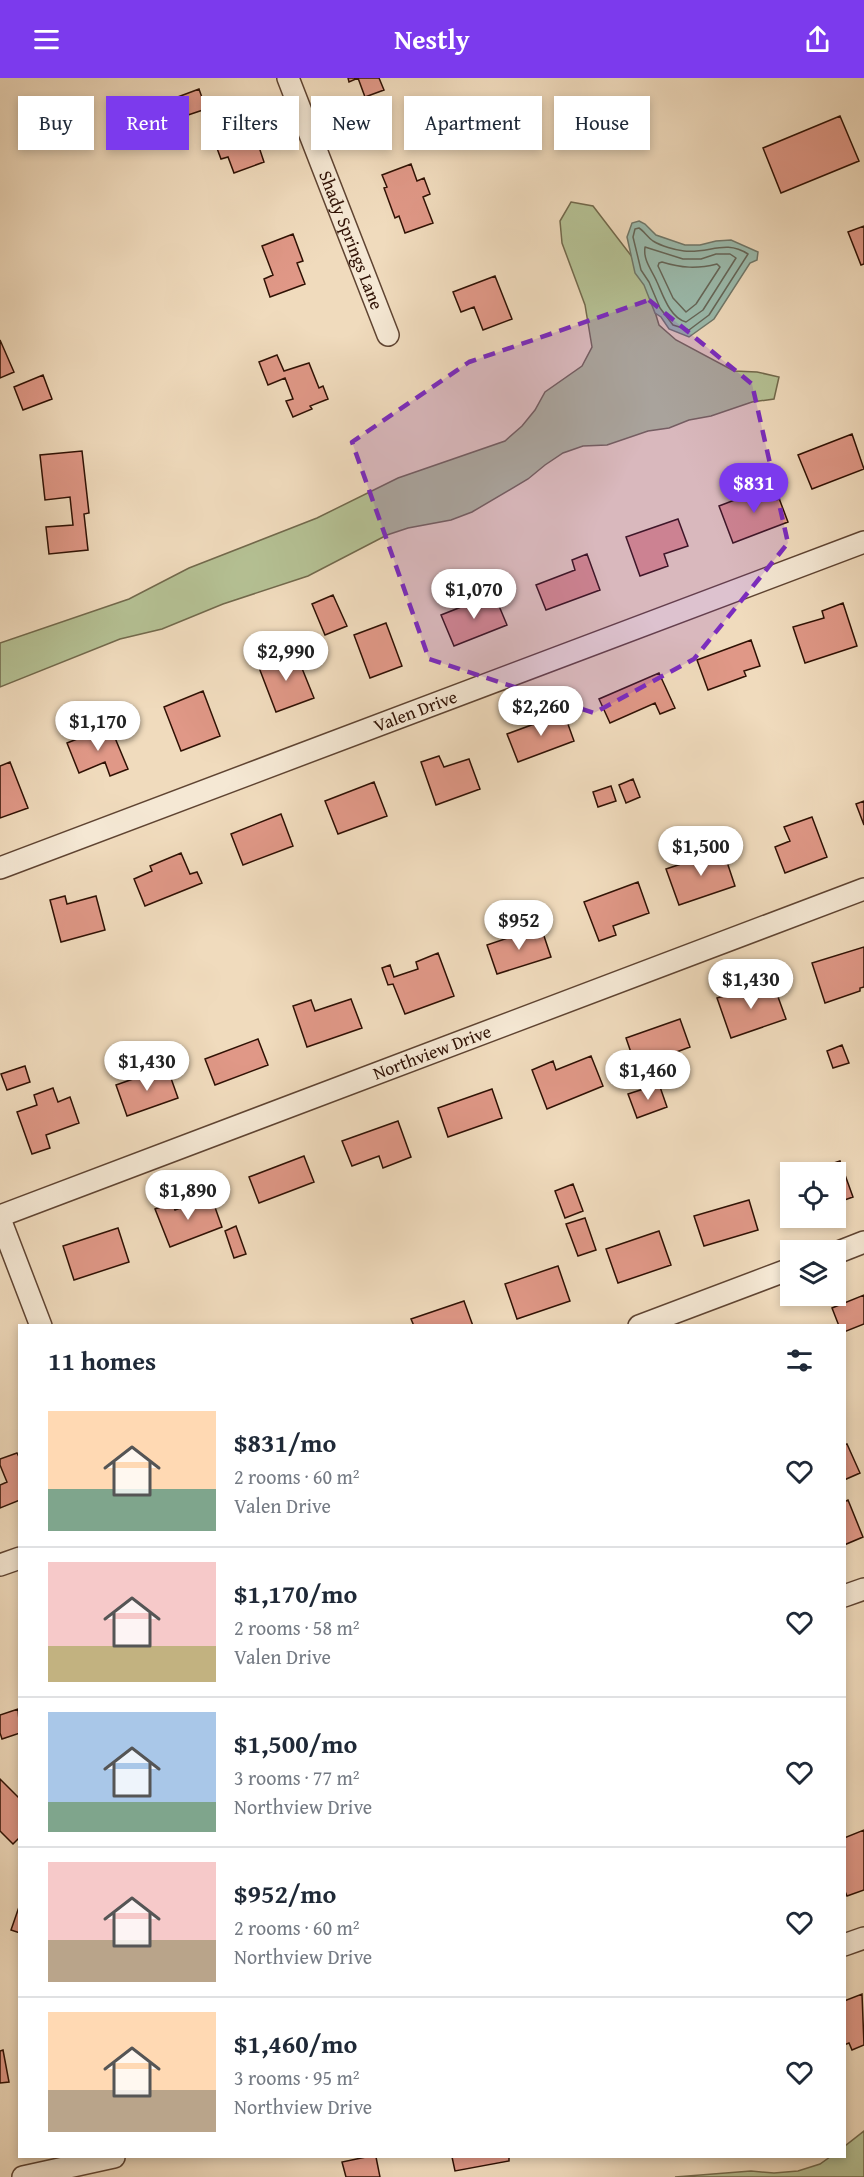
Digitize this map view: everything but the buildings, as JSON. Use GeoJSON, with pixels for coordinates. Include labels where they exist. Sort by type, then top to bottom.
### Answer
{"type":"FeatureCollection","features":[{"type":"Feature","properties":{"kind":"street","name":"Shady Springs Lane"},"geometry":{"type":"LineString","coordinates":[[288,78],[388,335]]}},
{"type":"Feature","properties":{"kind":"street","name":"Valen Drive"},"geometry":{"type":"LineString","coordinates":[[0,868],[864,542]]}},
{"type":"Feature","properties":{"kind":"street","name":"Northview Drive"},"geometry":{"type":"LineString","coordinates":[[0,1217],[864,889]]}},
{"type":"Feature","properties":{"kind":"street"},"geometry":{"type":"LineString","coordinates":[[0,1217],[40,1324]]}},
{"type":"Feature","properties":{"kind":"street"},"geometry":{"type":"LineString","coordinates":[[846,1249],[864,1242]]}},
{"type":"Feature","properties":{"kind":"street"},"geometry":{"type":"LineString","coordinates":[[644,1324],[780,1273]]}},
{"type":"Feature","properties":{"kind":"street"},"geometry":{"type":"LineString","coordinates":[[0,1565],[18,1559]]}},
{"type":"Feature","properties":{"kind":"street"},"geometry":{"type":"LineString","coordinates":[[846,1595],[864,1589]]}},
{"type":"Feature","properties":{"kind":"street"},"geometry":{"type":"LineString","coordinates":[[846,1944],[864,1938]]}},
{"type":"Feature","properties":{"kind":"street"},"geometry":{"type":"LineString","coordinates":[[23,2177],[109,2158]]}},
{"type":"Feature","properties":{"kind":"highlighted area"},"geometry":{"type":"Polygon","coordinates":[[[649,300],[752,384],[788,543],[694,659],[594,713],[429,659],[352,442],[469,362],[649,300]]]}},
{"type":"Feature","properties":{"kind":"green space"},"geometry":{"type":"Polygon","coordinates":[[[571,202],[593,206],[636,262],[646,282],[659,325],[676,340],[734,371],[757,372],[779,377],[774,399],[752,402],[607,445],[583,446],[563,453],[528,479],[472,512],[451,520],[408,528],[387,535],[308,576],[223,604],[162,629],[120,639],[0,687],[0,643],[129,599],[189,568],[317,518],[398,478],[505,441],[522,426],[535,410],[545,392],[582,366],[592,347],[585,305],[562,243],[560,221],[571,202]]]}},
{"type":"Feature","properties":{"kind":"green space"},"geometry":{"type":"Polygon","coordinates":[[[864,2131],[864,2177],[675,2177],[751,2171],[774,2173],[798,2171],[820,2164],[829,2158],[846,2158],[846,2145],[864,2131]]]}},
{"type":"Feature","properties":{"kind":"water"},"geometry":{"type":"Polygon","coordinates":[[[639,221],[656,235],[685,245],[731,240],[758,252],[757,260],[750,263],[714,319],[689,337],[669,329],[661,317],[655,313],[644,285],[635,273],[627,237],[632,223],[639,221]]]}}]}
